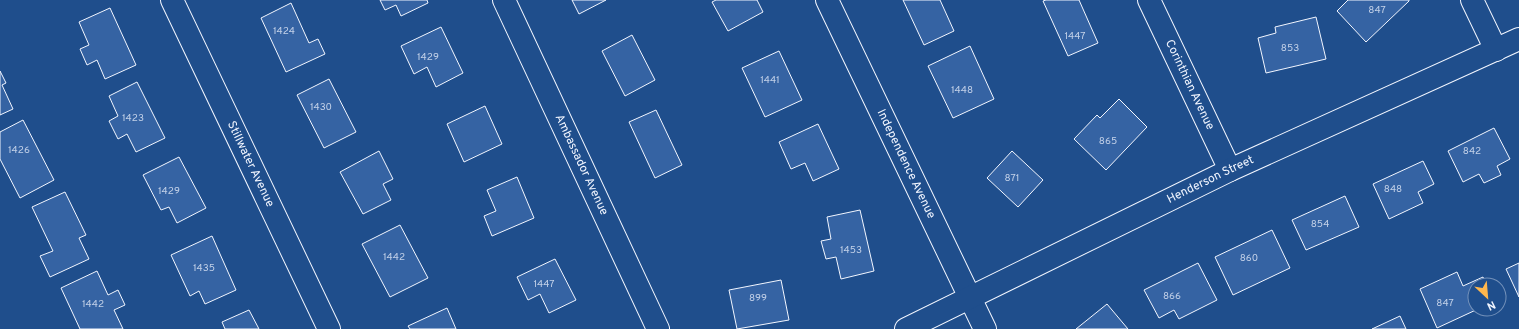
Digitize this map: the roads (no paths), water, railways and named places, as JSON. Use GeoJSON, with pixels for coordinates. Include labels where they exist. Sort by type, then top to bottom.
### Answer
{"type":"FeatureCollection","features":[{"type":"Feature","properties":{"kind":"street","name":"Stillwater Avenue"},"geometry":{"type":"LineString","coordinates":[[172,0],[329,329]]}},
{"type":"Feature","properties":{"kind":"street","name":"Ambassador Avenue"},"geometry":{"type":"LineString","coordinates":[[504,0],[658,329]]}},
{"type":"Feature","properties":{"kind":"street","name":"Independence Avenue"},"geometry":{"type":"LineString","coordinates":[[827,0],[985,329]]}},
{"type":"Feature","properties":{"kind":"street","name":"Corinthian Avenue"},"geometry":{"type":"LineString","coordinates":[[1149,0],[1230,170]]}},
{"type":"Feature","properties":{"kind":"street"},"geometry":{"type":"LineString","coordinates":[[1472,0],[1496,50]]}},
{"type":"Feature","properties":{"kind":"street","name":"Henderson Street"},"geometry":{"type":"LineString","coordinates":[[906,329],[1230,170],[1519,39]]}}]}
